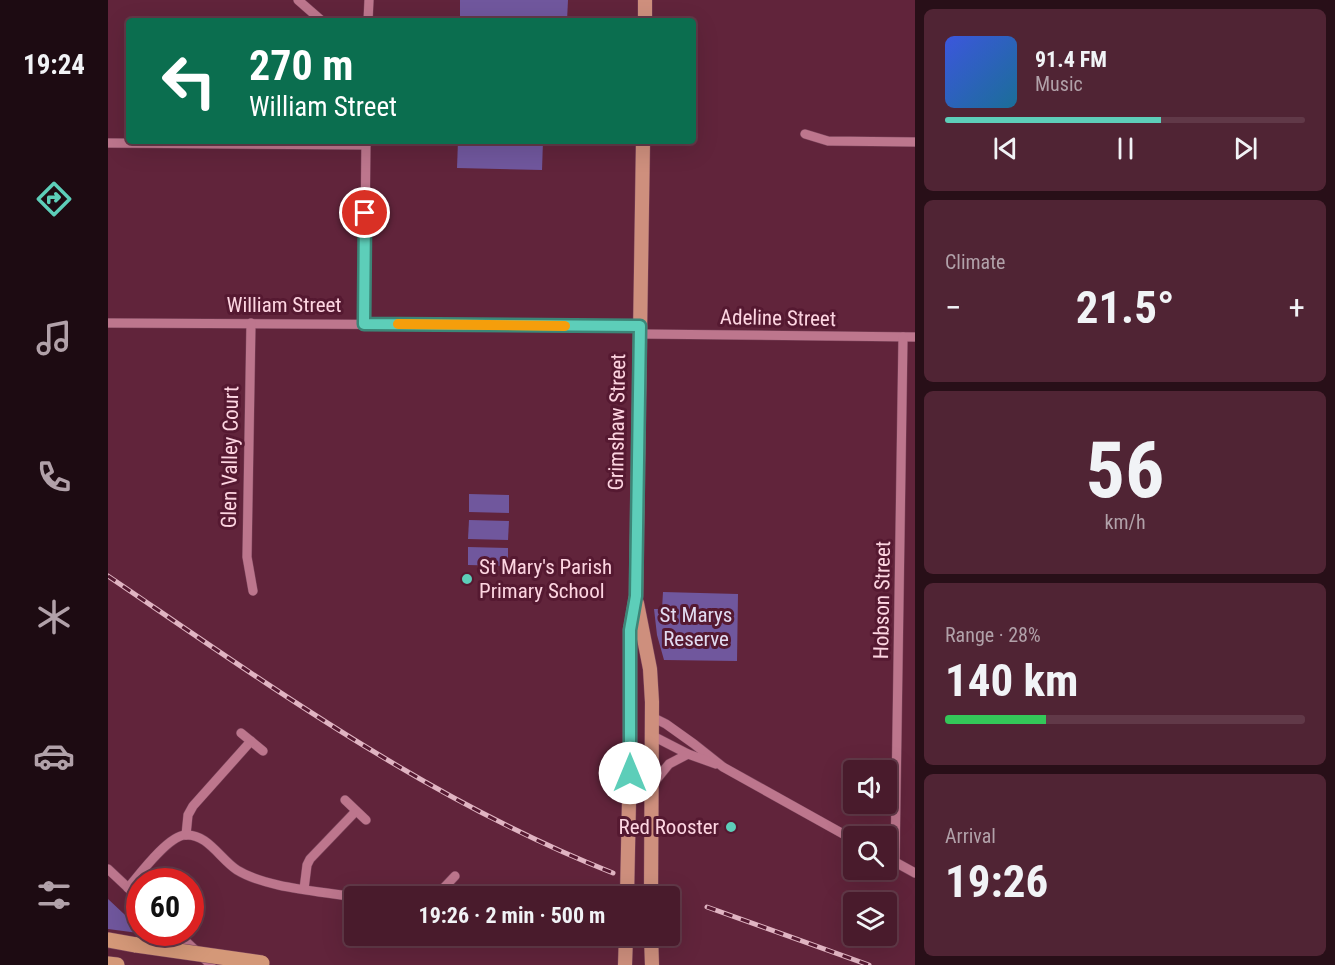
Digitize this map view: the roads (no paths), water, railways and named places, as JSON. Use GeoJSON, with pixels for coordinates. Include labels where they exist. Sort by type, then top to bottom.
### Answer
{"type":"FeatureCollection","features":[{"type":"Feature","properties":{"kind":"highway"},"geometry":{"type":"LineString","coordinates":[[108,940],[268,964]]}},
{"type":"Feature","properties":{"kind":"highway"},"geometry":{"type":"LineString","coordinates":[[108,964],[117,965]]}},
{"type":"Feature","properties":{"kind":"main road"},"geometry":{"type":"LineString","coordinates":[[645,0],[645,18]]}},
{"type":"Feature","properties":{"kind":"main road","name":"Grimshaw Street"},"geometry":{"type":"LineString","coordinates":[[627,886],[630,630],[636,596],[643,144]]}},
{"type":"Feature","properties":{"kind":"main road","name":"Grimshaw Street"},"geometry":{"type":"LineString","coordinates":[[636,596],[650,669],[651,886]]}},
{"type":"Feature","properties":{"kind":"main road"},"geometry":{"type":"LineString","coordinates":[[630,716],[652,717]]}},
{"type":"Feature","properties":{"kind":"main road"},"geometry":{"type":"LineString","coordinates":[[630,716],[651,735]]}},
{"type":"Feature","properties":{"kind":"main road"},"geometry":{"type":"LineString","coordinates":[[625,965],[626,946]]}},
{"type":"Feature","properties":{"kind":"main road"},"geometry":{"type":"LineString","coordinates":[[651,946],[652,965]]}},
{"type":"Feature","properties":{"kind":"street"},"geometry":{"type":"LineString","coordinates":[[298,0],[319,18]]}},
{"type":"Feature","properties":{"kind":"street"},"geometry":{"type":"LineString","coordinates":[[368,18],[369,0]]}},
{"type":"Feature","properties":{"kind":"street"},"geometry":{"type":"LineString","coordinates":[[805,134],[828,141],[915,142]]}},
{"type":"Feature","properties":{"kind":"street"},"geometry":{"type":"LineString","coordinates":[[108,143],[126,143]]}},
{"type":"Feature","properties":{"kind":"street"},"geometry":{"type":"LineString","coordinates":[[364,324],[366,144]]}},
{"type":"Feature","properties":{"kind":"street","name":"William Street"},"geometry":{"type":"LineString","coordinates":[[108,322],[364,324],[640,330]]}},
{"type":"Feature","properties":{"kind":"street","name":"Glen Valley Court"},"geometry":{"type":"LineString","coordinates":[[251,323],[247,557],[253,591]]}},
{"type":"Feature","properties":{"kind":"street","name":"Adeline Street"},"geometry":{"type":"LineString","coordinates":[[640,330],[915,337]]}},
{"type":"Feature","properties":{"kind":"street","name":"Hobson Street"},"geometry":{"type":"LineString","coordinates":[[892,826],[903,337]]}},
{"type":"Feature","properties":{"kind":"street"},"geometry":{"type":"LineString","coordinates":[[652,717],[666,724],[723,767]]}},
{"type":"Feature","properties":{"kind":"street"},"geometry":{"type":"LineString","coordinates":[[241,732],[263,751]]}},
{"type":"Feature","properties":{"kind":"street"},"geometry":{"type":"LineString","coordinates":[[651,735],[688,754],[723,767],[843,834]]}},
{"type":"Feature","properties":{"kind":"street"},"geometry":{"type":"LineString","coordinates":[[186,835],[190,811],[251,741]]}},
{"type":"Feature","properties":{"kind":"street"},"geometry":{"type":"LineString","coordinates":[[651,786],[669,764],[688,754]]}},
{"type":"Feature","properties":{"kind":"street"},"geometry":{"type":"LineString","coordinates":[[345,800],[366,820]]}},
{"type":"Feature","properties":{"kind":"street"},"geometry":{"type":"LineString","coordinates":[[304,889],[310,859],[356,811]]}},
{"type":"Feature","properties":{"kind":"street"},"geometry":{"type":"LineString","coordinates":[[146,868],[170,842],[186,835],[201,839],[227,862],[245,874],[267,882],[344,895]]}},
{"type":"Feature","properties":{"kind":"street"},"geometry":{"type":"LineString","coordinates":[[897,863],[915,873]]}},
{"type":"Feature","properties":{"kind":"street"},"geometry":{"type":"LineString","coordinates":[[108,869],[126,886]]}},
{"type":"Feature","properties":{"kind":"street"},"geometry":{"type":"LineString","coordinates":[[445,886],[454,876]]}},
{"type":"Feature","properties":{"kind":"street"},"geometry":{"type":"LineString","coordinates":[[191,946],[211,965]]}},
{"type":"Feature","properties":{"kind":"railway"},"geometry":{"type":"LineString","coordinates":[[108,576],[353,739],[480,812],[545,844],[613,873]]}},
{"type":"Feature","properties":{"kind":"railway"},"geometry":{"type":"LineString","coordinates":[[707,907],[869,965]]}},
{"type":"Feature","properties":{"kind":"place","name":"St Mary's Parish Primary School"},"geometry":{"type":"Point","coordinates":[467,579]}},
{"type":"Feature","properties":{"kind":"place","name":"Red Rooster"},"geometry":{"type":"Point","coordinates":[731,827]}},
{"type":"Feature","properties":{"kind":"park label","name":"St Marys Reserve"},"geometry":{"type":"Point","coordinates":[696,627]}}]}
